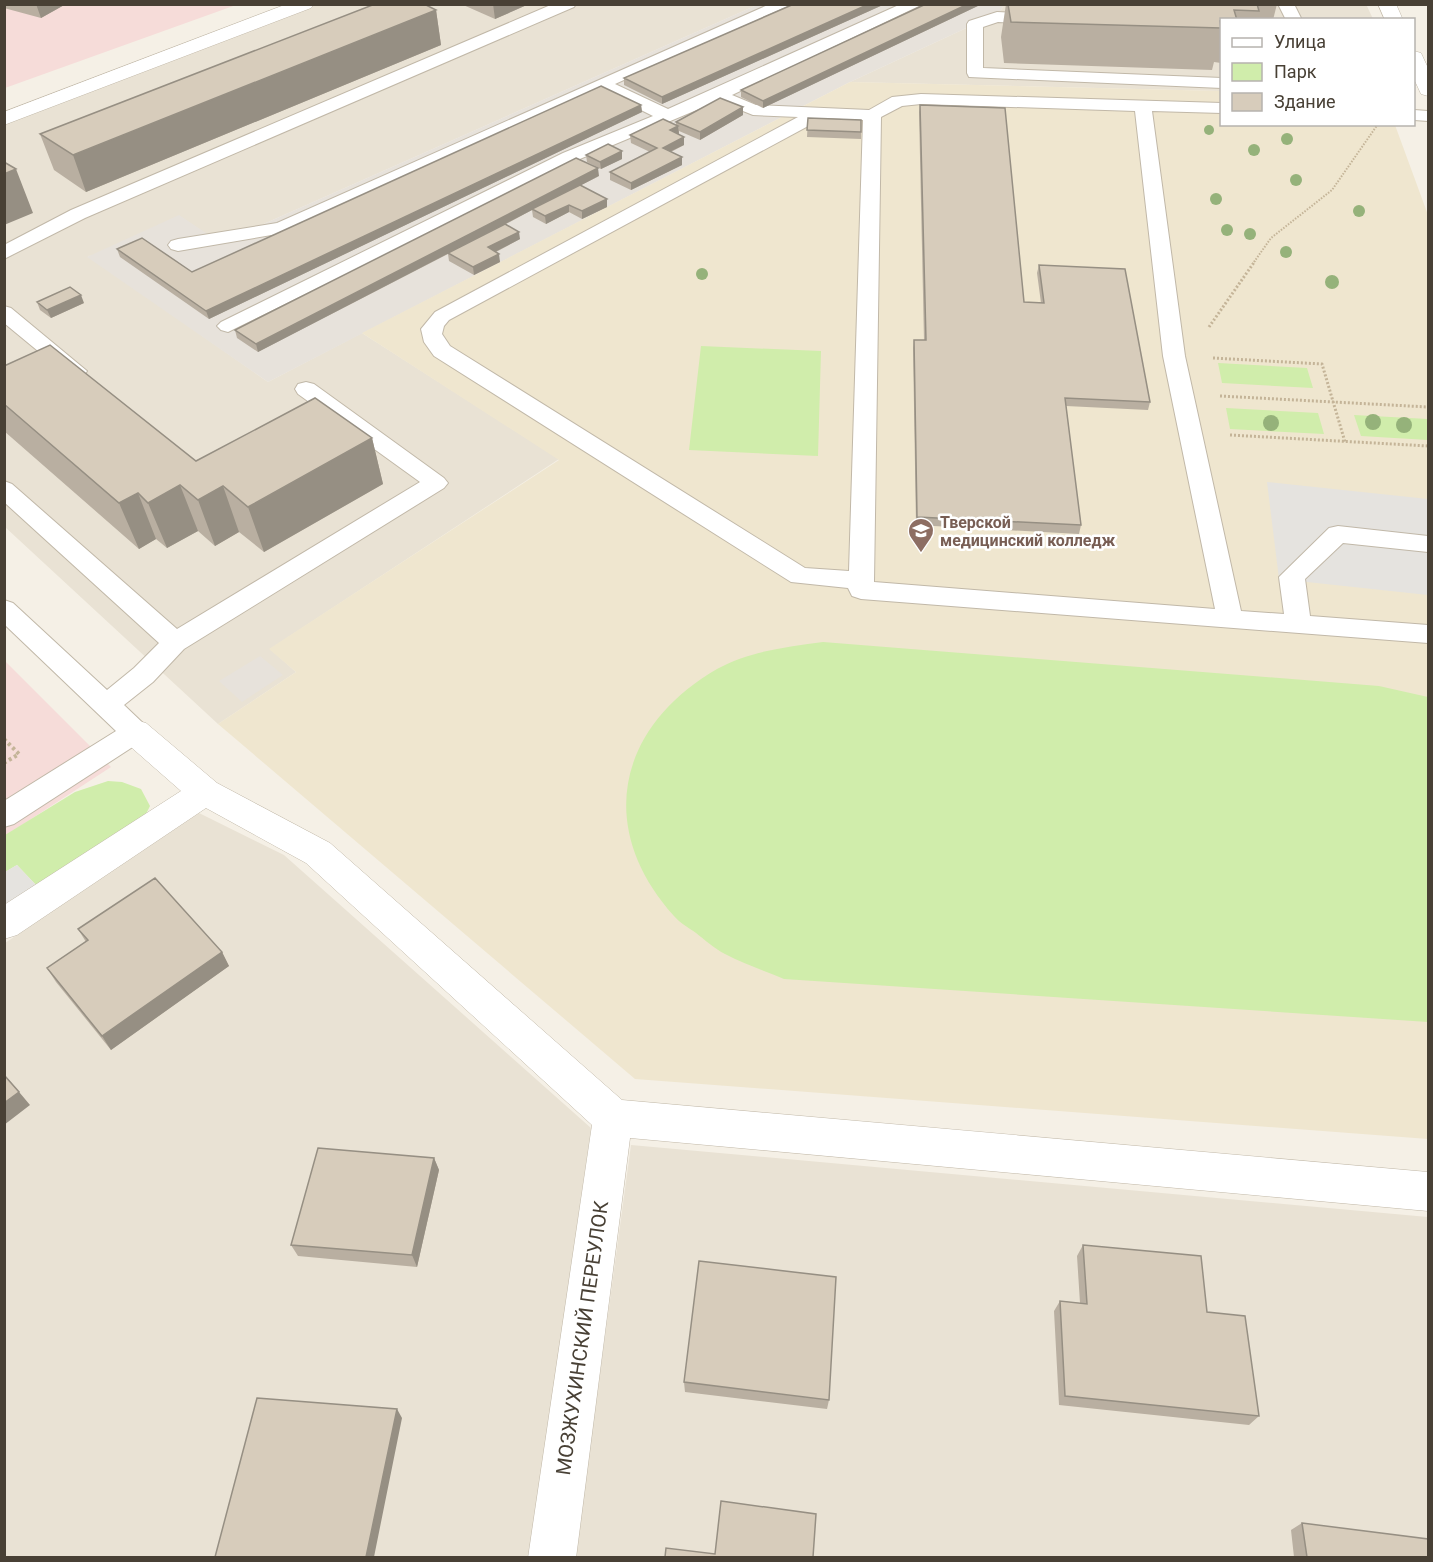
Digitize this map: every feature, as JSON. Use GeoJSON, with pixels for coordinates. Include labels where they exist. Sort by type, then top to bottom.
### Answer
{"type":"FeatureCollection","features":[{"type":"Feature","properties":{"kind":"street"},"geometry":{"type":"LineString","coordinates":[[4,119],[305,4]]}},
{"type":"Feature","properties":{"kind":"street"},"geometry":{"type":"LineString","coordinates":[[1386,4],[1393,18]]}},
{"type":"Feature","properties":{"kind":"street"},"geometry":{"type":"LineString","coordinates":[[1415,61],[1428,90]]}},
{"type":"Feature","properties":{"kind":"street"},"geometry":{"type":"LineString","coordinates":[[135,732],[205,792],[318,853],[613,1118],[1428,1192]]}},
{"type":"Feature","properties":{"kind":"street"},"geometry":{"type":"LineString","coordinates":[[4,924],[205,792]]}},
{"type":"Feature","properties":{"kind":"street","name":"МОЗЖУХИНСКИЙ ПЕРЕУЛОК"},"geometry":{"type":"LineString","coordinates":[[552,1557],[613,1118]]}},
{"type":"Feature","properties":{"kind":"lane"},"geometry":{"type":"LineString","coordinates":[[4,253],[78,214],[568,4]]}},
{"type":"Feature","properties":{"kind":"lane"},"geometry":{"type":"LineString","coordinates":[[178,245],[282,228],[784,4]]}},
{"type":"Feature","properties":{"kind":"lane"},"geometry":{"type":"LineString","coordinates":[[228,326],[569,157],[718,95],[915,4]]}},
{"type":"Feature","properties":{"kind":"lane"},"geometry":{"type":"LineString","coordinates":[[1286,4],[1293,18]]}},
{"type":"Feature","properties":{"kind":"lane"},"geometry":{"type":"LineString","coordinates":[[1053,19],[997,17],[975,24],[975,73],[1220,82]]}},
{"type":"Feature","properties":{"kind":"lane"},"geometry":{"type":"LineString","coordinates":[[601,84],[668,116]]}},
{"type":"Feature","properties":{"kind":"lane"},"geometry":{"type":"LineString","coordinates":[[718,95],[753,110],[872,115],[898,101],[921,99],[1220,108]]}},
{"type":"Feature","properties":{"kind":"lane"},"geometry":{"type":"LineString","coordinates":[[1143,105],[1173,356],[1230,618]]}},
{"type":"Feature","properties":{"kind":"lane"},"geometry":{"type":"LineString","coordinates":[[819,113],[442,316],[434,323],[431,334],[434,343],[442,351],[800,576],[861,580]]}},
{"type":"Feature","properties":{"kind":"lane"},"geometry":{"type":"LineString","coordinates":[[872,115],[861,590],[1428,634]]}},
{"type":"Feature","properties":{"kind":"lane"},"geometry":{"type":"LineString","coordinates":[[4,312],[76,371],[4,405]]}},
{"type":"Feature","properties":{"kind":"lane"},"geometry":{"type":"LineString","coordinates":[[107,703],[126,692],[155,665],[175,642],[436,483],[306,389]]}},
{"type":"Feature","properties":{"kind":"lane"},"geometry":{"type":"LineString","coordinates":[[4,489],[175,642]]}},
{"type":"Feature","properties":{"kind":"lane"},"geometry":{"type":"LineString","coordinates":[[1298,624],[1292,577],[1338,534],[1428,543]]}},
{"type":"Feature","properties":{"kind":"lane"},"geometry":{"type":"LineString","coordinates":[[4,609],[107,703],[135,732],[4,816]]}},
{"type":"Feature","properties":{"kind":"path"},"geometry":{"type":"LineString","coordinates":[[1173,356],[1197,345],[1271,238],[1332,190],[1376,126]]}},
{"type":"Feature","properties":{"kind":"path"},"geometry":{"type":"LineString","coordinates":[[1173,356],[1322,364],[1345,442]]}},
{"type":"Feature","properties":{"kind":"path"},"geometry":{"type":"LineString","coordinates":[[1182,394],[1428,407]]}},
{"type":"Feature","properties":{"kind":"path"},"geometry":{"type":"LineString","coordinates":[[1190,433],[1428,446]]}},
{"type":"Feature","properties":{"kind":"path"},"geometry":{"type":"LineString","coordinates":[[4,739],[19,754],[4,763]]}},
{"type":"Feature","properties":{"kind":"shaded area"},"geometry":{"type":"Polygon","coordinates":[[[1366,4],[1373,18],[1220,18],[1220,91],[850,82],[975,24],[997,17],[1004,5],[1366,4]]]}},
{"type":"Feature","properties":{"kind":"shaded area"},"geometry":{"type":"Polygon","coordinates":[[[5,5],[236,5],[5,88],[5,5]]]}},
{"type":"Feature","properties":{"kind":"shaded area"},"geometry":{"type":"Polygon","coordinates":[[[315,5],[757,5],[221,243],[88,256],[268,382],[362,333],[559,459],[270,649],[296,672],[218,724],[5,527],[4,122],[315,5]]]}},
{"type":"Feature","properties":{"kind":"shaded area"},"geometry":{"type":"Polygon","coordinates":[[[757,5],[1004,5],[997,17],[975,24],[850,82],[268,382],[87,257],[179,215],[221,243],[757,5]]]}},
{"type":"Feature","properties":{"kind":"shaded area","name":"Тверской медицинский колледж"},"geometry":{"type":"Polygon","coordinates":[[[850,82],[1220,91],[1220,126],[1395,126],[1428,215],[1428,1139],[635,1079],[218,724],[296,672],[269,649],[559,460],[362,333],[850,82]]]}},
{"type":"Feature","properties":{"kind":"shaded area"},"geometry":{"type":"Polygon","coordinates":[[[1267,482],[1428,499],[1428,595],[1279,579],[1267,482]]]}},
{"type":"Feature","properties":{"kind":"shaded area"},"geometry":{"type":"Polygon","coordinates":[[[260,656],[283,675],[242,702],[219,681],[260,656]]]}},
{"type":"Feature","properties":{"kind":"shaded area"},"geometry":{"type":"Polygon","coordinates":[[[4,660],[111,767],[5,836],[4,836],[4,660]]]}},
{"type":"Feature","properties":{"kind":"shaded area"},"geometry":{"type":"Polygon","coordinates":[[[199,813],[284,855],[591,1128],[529,1557],[5,1558],[5,943],[199,813]]]}},
{"type":"Feature","properties":{"kind":"shaded area"},"geometry":{"type":"Polygon","coordinates":[[[17,865],[36,885],[5,905],[5,872],[17,865]]]}},
{"type":"Feature","properties":{"kind":"shaded area"},"geometry":{"type":"Polygon","coordinates":[[[631,1145],[1428,1217],[1428,1557],[575,1558],[631,1145]]]}},
{"type":"Feature","properties":{"kind":"green space"},"geometry":{"type":"Polygon","coordinates":[[[701,346],[821,351],[818,456],[689,450],[701,346]]]}},
{"type":"Feature","properties":{"kind":"green space"},"geometry":{"type":"Polygon","coordinates":[[[1218,363],[1307,368],[1313,388],[1222,383],[1218,363]]]}},
{"type":"Feature","properties":{"kind":"green space"},"geometry":{"type":"Polygon","coordinates":[[[1226,408],[1318,413],[1324,434],[1230,429],[1226,408]]]}},
{"type":"Feature","properties":{"kind":"green space"},"geometry":{"type":"Polygon","coordinates":[[[1354,415],[1428,419],[1428,440],[1361,436],[1354,415]]]}},
{"type":"Feature","properties":{"kind":"green space"},"geometry":{"type":"Polygon","coordinates":[[[823,642],[1379,686],[1428,697],[1428,1022],[784,979],[721,952],[674,916],[649,882],[633,848],[627,814],[628,781],[639,749],[657,720],[683,693],[717,669],[742,658],[782,648],[823,642]]]}},
{"type":"Feature","properties":{"kind":"green space"},"geometry":{"type":"Polygon","coordinates":[[[108,781],[122,782],[141,789],[150,806],[144,818],[36,885],[17,865],[5,872],[5,835],[75,792],[108,781]]]}},
{"type":"Feature","properties":{"kind":"building"},"geometry":{"type":"Polygon","coordinates":[[[375,4],[424,4],[436,10],[73,155],[40,134],[375,4]]]}},
{"type":"Feature","properties":{"kind":"building"},"geometry":{"type":"Polygon","coordinates":[[[794,4],[869,4],[662,97],[624,78],[794,4]]]}},
{"type":"Feature","properties":{"kind":"building"},"geometry":{"type":"Polygon","coordinates":[[[926,4],[968,4],[763,101],[741,90],[926,4]]]}},
{"type":"Feature","properties":{"kind":"building"},"geometry":{"type":"Polygon","coordinates":[[[1008,4],[1257,4],[1259,11],[1234,10],[1236,18],[1220,18],[1220,28],[1011,22],[1008,4]]]}},
{"type":"Feature","properties":{"kind":"building"},"geometry":{"type":"Polygon","coordinates":[[[601,86],[641,105],[206,311],[117,249],[142,238],[192,272],[601,86]]]}},
{"type":"Feature","properties":{"kind":"building"},"geometry":{"type":"Polygon","coordinates":[[[720,98],[743,107],[700,132],[676,122],[720,98]]]}},
{"type":"Feature","properties":{"kind":"building"},"geometry":{"type":"Polygon","coordinates":[[[920,105],[1005,108],[1024,302],[1044,303],[1039,265],[1125,269],[1150,402],[1065,398],[1081,525],[917,517],[914,340],[926,340],[920,105]]]}},
{"type":"Feature","properties":{"kind":"building"},"geometry":{"type":"Polygon","coordinates":[[[808,118],[861,120],[861,132],[807,130],[808,118]]]}},
{"type":"Feature","properties":{"kind":"building"},"geometry":{"type":"Polygon","coordinates":[[[663,119],[678,126],[670,130],[684,137],[663,148],[682,157],[631,183],[610,172],[657,148],[630,135],[663,119]]]}},
{"type":"Feature","properties":{"kind":"building"},"geometry":{"type":"Polygon","coordinates":[[[608,144],[622,151],[600,162],[586,155],[608,144]]]}},
{"type":"Feature","properties":{"kind":"building"},"geometry":{"type":"Polygon","coordinates":[[[576,158],[598,168],[256,344],[235,330],[576,158]]]}},
{"type":"Feature","properties":{"kind":"building"},"geometry":{"type":"Polygon","coordinates":[[[4,162],[16,169],[4,174],[4,162]]]}},
{"type":"Feature","properties":{"kind":"building"},"geometry":{"type":"Polygon","coordinates":[[[580,185],[607,199],[582,211],[569,205],[545,216],[532,209],[580,185]]]}},
{"type":"Feature","properties":{"kind":"building"},"geometry":{"type":"Polygon","coordinates":[[[505,224],[519,232],[488,247],[499,254],[473,267],[448,253],[505,224]]]}},
{"type":"Feature","properties":{"kind":"building"},"geometry":{"type":"Polygon","coordinates":[[[70,287],[81,295],[47,310],[37,302],[70,287]]]}},
{"type":"Feature","properties":{"kind":"building"},"geometry":{"type":"Polygon","coordinates":[[[50,345],[196,461],[315,398],[372,438],[248,507],[223,486],[198,500],[180,485],[148,503],[138,493],[119,503],[4,404],[4,366],[50,345]]]}},
{"type":"Feature","properties":{"kind":"building"},"geometry":{"type":"Polygon","coordinates":[[[155,878],[222,952],[102,1036],[47,968],[88,940],[78,929],[155,878]]]}},
{"type":"Feature","properties":{"kind":"building"},"geometry":{"type":"Polygon","coordinates":[[[4,1075],[19,1092],[4,1103],[4,1075]]]}},
{"type":"Feature","properties":{"kind":"building"},"geometry":{"type":"Polygon","coordinates":[[[318,1148],[434,1158],[412,1255],[291,1245],[318,1148]]]}},
{"type":"Feature","properties":{"kind":"building"},"geometry":{"type":"Polygon","coordinates":[[[1083,1245],[1201,1256],[1207,1312],[1245,1316],[1259,1416],[1065,1396],[1060,1301],[1087,1304],[1083,1245]]]}},
{"type":"Feature","properties":{"kind":"building"},"geometry":{"type":"Polygon","coordinates":[[[699,1261],[836,1277],[829,1400],[684,1382],[699,1261]]]}},
{"type":"Feature","properties":{"kind":"building"},"geometry":{"type":"Polygon","coordinates":[[[257,1398],[397,1409],[366,1557],[215,1557],[257,1398]]]}},
{"type":"Feature","properties":{"kind":"building"},"geometry":{"type":"Polygon","coordinates":[[[721,1501],[816,1514],[813,1557],[665,1557],[666,1548],[715,1554],[721,1501]]]}},
{"type":"Feature","properties":{"kind":"building"},"geometry":{"type":"Polygon","coordinates":[[[1302,1523],[1428,1539],[1428,1557],[1307,1557],[1302,1523]]]}},
{"type":"Feature","properties":{"kind":"place","name":"Тверской медицинский колледж"},"geometry":{"type":"Point","coordinates":[921,554]}}]}
